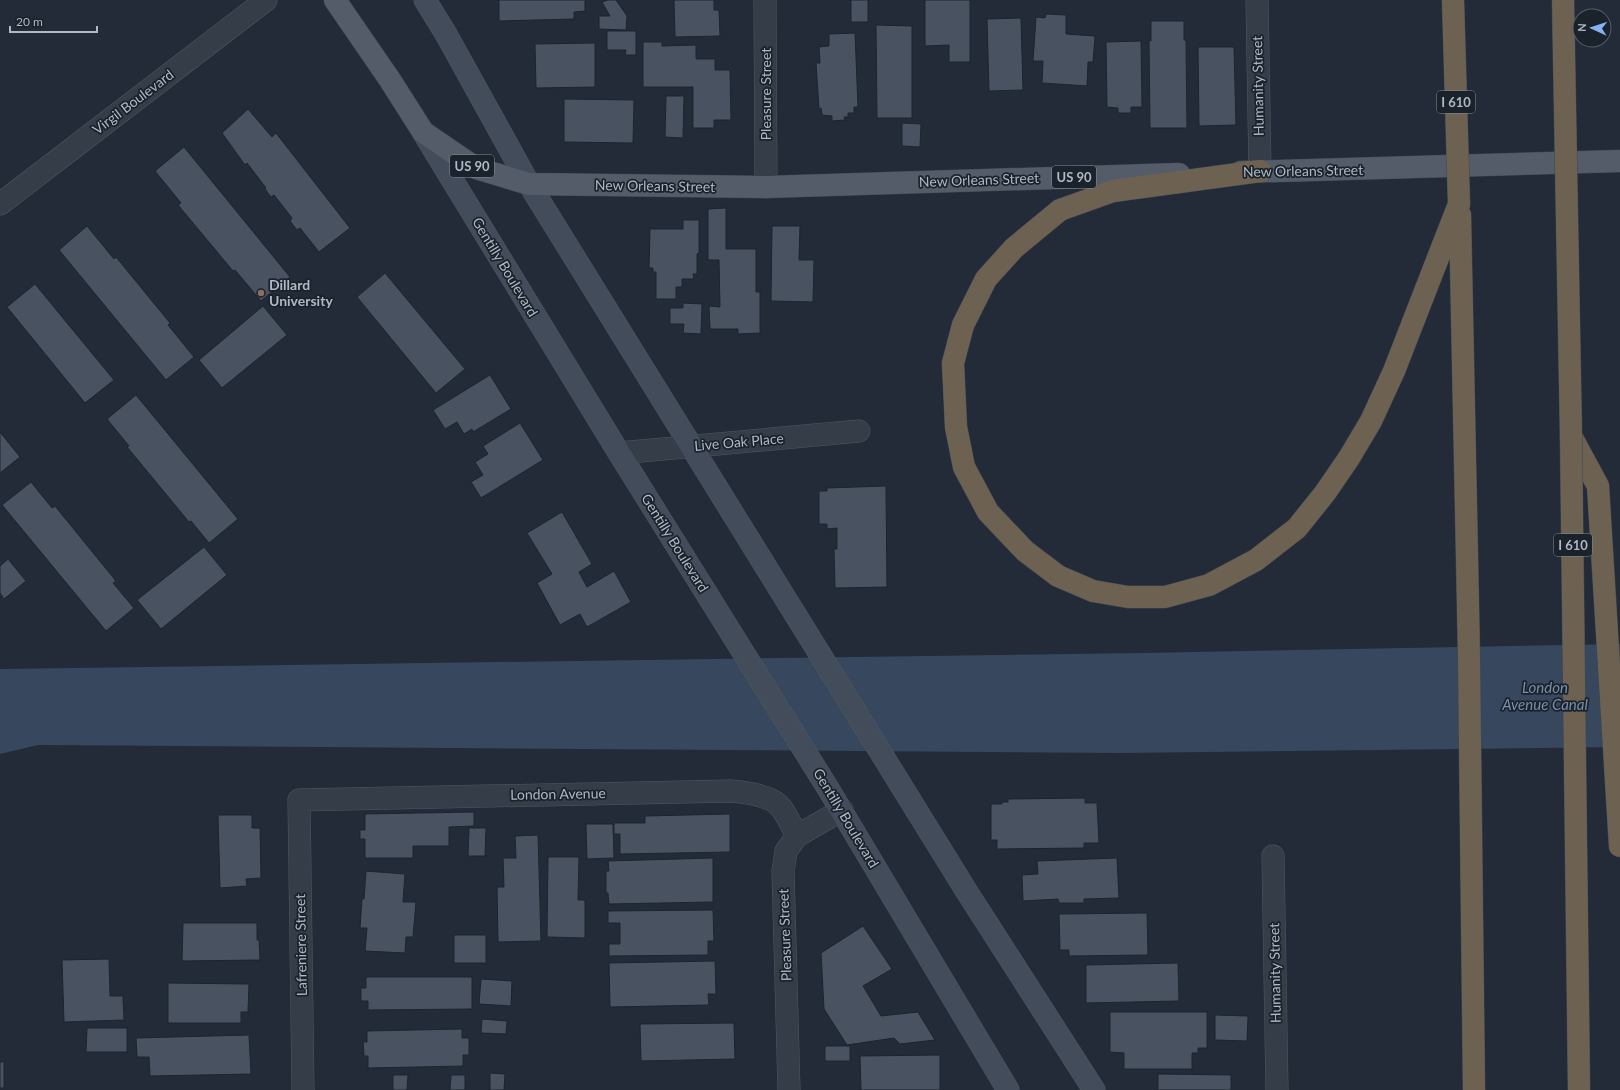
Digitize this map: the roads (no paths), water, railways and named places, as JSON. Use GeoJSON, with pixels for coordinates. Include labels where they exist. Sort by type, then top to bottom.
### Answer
{"type":"FeatureCollection","features":[{"type":"Feature","properties":{"kind":"highway","name":"I 610"},"geometry":{"type":"LineString","coordinates":[[1454,0],[1460,204],[1469,656],[1474,1090]]}},
{"type":"Feature","properties":{"kind":"highway","name":"I 610"},"geometry":{"type":"LineString","coordinates":[[1563,0],[1571,436],[1579,1090]]}},
{"type":"Feature","properties":{"kind":"highway"},"geometry":{"type":"LineString","coordinates":[[1260,172],[1113,191],[1060,210],[1014,248],[986,279],[963,325],[953,363],[956,426],[964,467],[988,512],[1025,551],[1058,576],[1093,591],[1128,597],[1165,597],[1209,585],[1256,560],[1297,528],[1326,493],[1350,458],[1371,421],[1394,371],[1460,204]]}},
{"type":"Feature","properties":{"kind":"highway"},"geometry":{"type":"LineString","coordinates":[[1571,436],[1598,486],[1620,846]]}},
{"type":"Feature","properties":{"kind":"main road","name":"Gentilly Boulevard"},"geometry":{"type":"LineString","coordinates":[[335,0],[390,80],[423,132],[619,453],[842,810],[1008,1090]]}},
{"type":"Feature","properties":{"kind":"main road"},"geometry":{"type":"LineString","coordinates":[[425,0],[446,34],[529,184],[967,892],[1094,1090]]}},
{"type":"Feature","properties":{"kind":"main road","name":"New Orleans Street"},"geometry":{"type":"LineString","coordinates":[[423,132],[476,168],[529,184],[766,187],[1620,161]]}},
{"type":"Feature","properties":{"kind":"street","name":"Virgil Boulevard"},"geometry":{"type":"LineString","coordinates":[[0,204],[266,0]]}},
{"type":"Feature","properties":{"kind":"street","name":"Pleasure Street"},"geometry":{"type":"LineString","coordinates":[[765,0],[766,187]]}},
{"type":"Feature","properties":{"kind":"street","name":"Humanity Street"},"geometry":{"type":"LineString","coordinates":[[1257,0],[1260,172]]}},
{"type":"Feature","properties":{"kind":"street","name":"Live Oak Place"},"geometry":{"type":"LineString","coordinates":[[619,453],[859,432]]}},
{"type":"Feature","properties":{"kind":"street","name":"London Avenue"},"geometry":{"type":"LineString","coordinates":[[299,800],[730,791],[745,792],[775,802],[783,811],[797,836]]}},
{"type":"Feature","properties":{"kind":"street","name":"Lafreniere Street"},"geometry":{"type":"LineString","coordinates":[[299,800],[303,1090]]}},
{"type":"Feature","properties":{"kind":"street","name":"Pleasure Street"},"geometry":{"type":"LineString","coordinates":[[789,1090],[783,871],[786,851],[797,836],[842,810]]}},
{"type":"Feature","properties":{"kind":"street","name":"Humanity Street"},"geometry":{"type":"LineString","coordinates":[[1273,856],[1277,1090]]}},
{"type":"Feature","properties":{"kind":"water","name":"London Avenue Canal"},"geometry":{"type":"Polygon","coordinates":[[[1620,644],[1620,747],[1120,753],[38,745],[0,754],[0,669],[1142,653],[1620,644]]]}},
{"type":"Feature","properties":{"kind":"place","name":"Dillard University"},"geometry":{"type":"Point","coordinates":[261,293]}}]}
